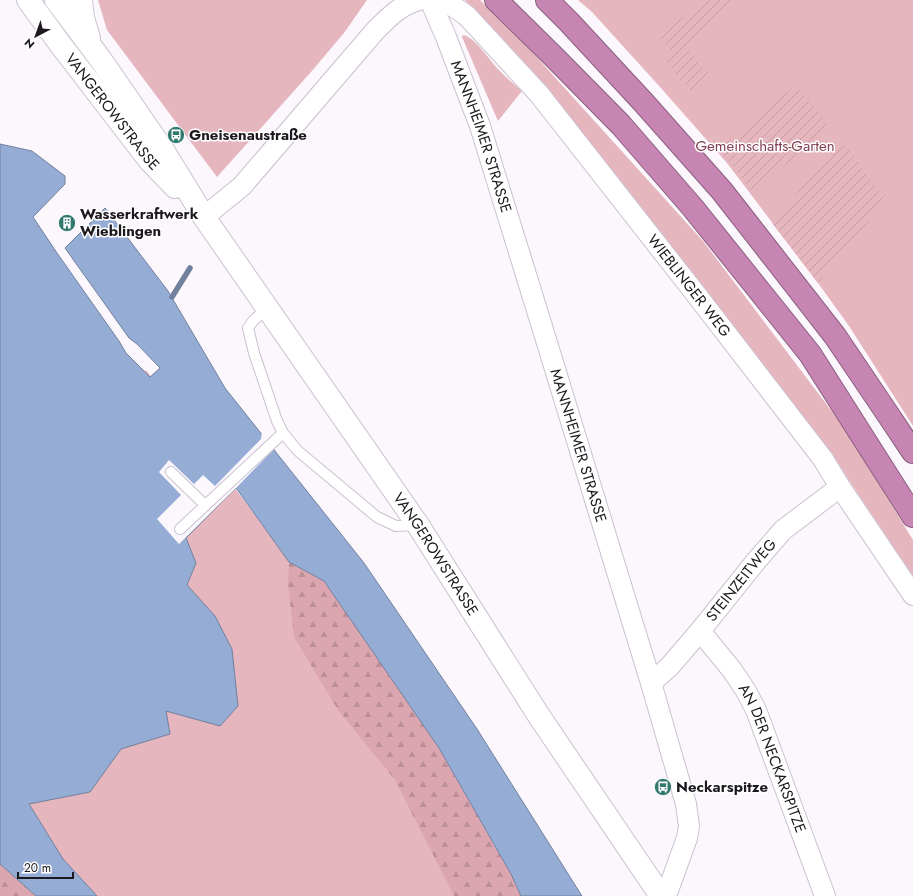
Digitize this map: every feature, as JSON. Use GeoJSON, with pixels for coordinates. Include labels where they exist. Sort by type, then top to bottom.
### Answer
{"type":"FeatureCollection","features":[{"type":"Feature","properties":{"kind":"highway"},"geometry":{"type":"LineString","coordinates":[[496,0],[621,125],[693,208],[810,354],[913,516]]}},
{"type":"Feature","properties":{"kind":"highway"},"geometry":{"type":"LineString","coordinates":[[547,0],[644,103],[722,191],[834,336],[913,452]]}},
{"type":"Feature","properties":{"kind":"street","name":"VANGEROWSTRASSE"},"geometry":{"type":"LineString","coordinates":[[28,0],[150,161],[204,217]]}},
{"type":"Feature","properties":{"kind":"street","name":"VANGEROWSTRASSE"},"geometry":{"type":"LineString","coordinates":[[56,0],[101,60],[163,150],[204,217],[418,525],[538,716],[661,896]]}},
{"type":"Feature","properties":{"kind":"street"},"geometry":{"type":"LineString","coordinates":[[82,0],[83,18],[87,33],[92,47],[101,60]]}},
{"type":"Feature","properties":{"kind":"street"},"geometry":{"type":"LineString","coordinates":[[204,217],[242,186],[375,31],[394,13],[410,2],[419,0]]}},
{"type":"Feature","properties":{"kind":"street","name":"MANNHEIMER STRASSE"},"geometry":{"type":"LineString","coordinates":[[430,0],[446,36],[480,126],[651,683],[686,804],[689,826],[687,838],[666,896]]}},
{"type":"Feature","properties":{"kind":"street","name":"WIEBLINGER WEG"},"geometry":{"type":"LineString","coordinates":[[438,0],[443,1],[467,16],[539,94],[823,459],[840,487],[913,595]]}},
{"type":"Feature","properties":{"kind":"street","name":"STEINZEITWEG"},"geometry":{"type":"LineString","coordinates":[[651,683],[670,666],[783,530],[840,487]]}},
{"type":"Feature","properties":{"kind":"street","name":"AN DER NECKARSPITZE"},"geometry":{"type":"LineString","coordinates":[[700,631],[732,670],[746,691],[756,710],[825,896]]}},
{"type":"Feature","properties":{"kind":"lane"},"geometry":{"type":"LineString","coordinates":[[267,308],[248,328],[254,352],[277,421],[283,433],[298,451],[377,517],[396,526],[418,525]]}},
{"type":"Feature","properties":{"kind":"lane"},"geometry":{"type":"LineString","coordinates":[[180,529],[283,433]]}},
{"type":"Feature","properties":{"kind":"lane"},"geometry":{"type":"LineString","coordinates":[[171,472],[205,505]]}},
{"type":"Feature","properties":{"kind":"green space"},"geometry":{"type":"Polygon","coordinates":[[[98,0],[367,0],[344,33],[311,72],[217,177],[107,30],[98,0]]]}},
{"type":"Feature","properties":{"kind":"green space"},"geometry":{"type":"Polygon","coordinates":[[[465,0],[480,0],[523,42],[703,241],[846,430],[913,540],[913,577],[827,447],[686,269],[476,11],[465,0]]]}},
{"type":"Feature","properties":{"kind":"green space"},"geometry":{"type":"Polygon","coordinates":[[[578,0],[913,0],[913,426],[849,326],[727,163],[592,12],[578,0]]]}},
{"type":"Feature","properties":{"kind":"green space"},"geometry":{"type":"Polygon","coordinates":[[[706,0],[731,0],[732,2],[685,46],[712,77],[693,94],[666,62],[673,56],[658,36],[706,0]]]}},
{"type":"Feature","properties":{"kind":"green space"},"geometry":{"type":"Polygon","coordinates":[[[463,35],[467,36],[477,44],[502,73],[522,91],[498,121],[462,37],[463,35]]]}},
{"type":"Feature","properties":{"kind":"green space","name":"Gemeinschafts-Garten"},"geometry":{"type":"Polygon","coordinates":[[[796,85],[830,127],[753,192],[719,149],[796,85]]]}},
{"type":"Feature","properties":{"kind":"green space"},"geometry":{"type":"Polygon","coordinates":[[[841,140],[886,200],[818,283],[772,223],[841,140]]]}},
{"type":"Feature","properties":{"kind":"green space"},"geometry":{"type":"Polygon","coordinates":[[[146,370],[363,659],[507,896],[42,896],[32,884],[0,514],[146,370]]]}},
{"type":"Feature","properties":{"kind":"green space"},"geometry":{"type":"Polygon","coordinates":[[[289,562],[324,581],[439,748],[511,874],[521,896],[454,896],[395,780],[338,710],[294,637],[288,584],[289,562]]]}},
{"type":"Feature","properties":{"kind":"green space"},"geometry":{"type":"Polygon","coordinates":[[[0,864],[36,896],[0,896],[0,864]]]}},
{"type":"Feature","properties":{"kind":"water"},"geometry":{"type":"Polygon","coordinates":[[[0,144],[32,151],[65,176],[65,184],[33,217],[126,353],[150,377],[160,368],[137,344],[129,338],[65,248],[105,208],[168,291],[225,388],[364,563],[477,729],[582,896],[521,896],[511,874],[439,748],[324,581],[289,562],[236,488],[186,538],[196,563],[187,585],[215,616],[232,649],[238,706],[220,726],[166,711],[170,734],[121,749],[90,792],[29,804],[63,859],[97,896],[36,896],[0,864],[0,144]]]}},
{"type":"Feature","properties":{"kind":"pier"},"geometry":{"type":"Polygon","coordinates":[[[262,431],[269,441],[272,451],[179,544],[157,519],[181,495],[159,472],[169,460],[194,484],[203,475],[215,486],[261,439],[262,431]]]}},
{"type":"Feature","properties":{"kind":"waterway"},"geometry":{"type":"LineString","coordinates":[[172,297],[190,268]]}},
{"type":"Feature","properties":{"kind":"place","name":"Gneisenaustraße"},"geometry":{"type":"Point","coordinates":[176,135]}},
{"type":"Feature","properties":{"kind":"place","name":"Wasserkraftwerk Wieblingen"},"geometry":{"type":"Point","coordinates":[67,223]}},
{"type":"Feature","properties":{"kind":"place","name":"Neckarspitze"},"geometry":{"type":"Point","coordinates":[663,787]}}]}
